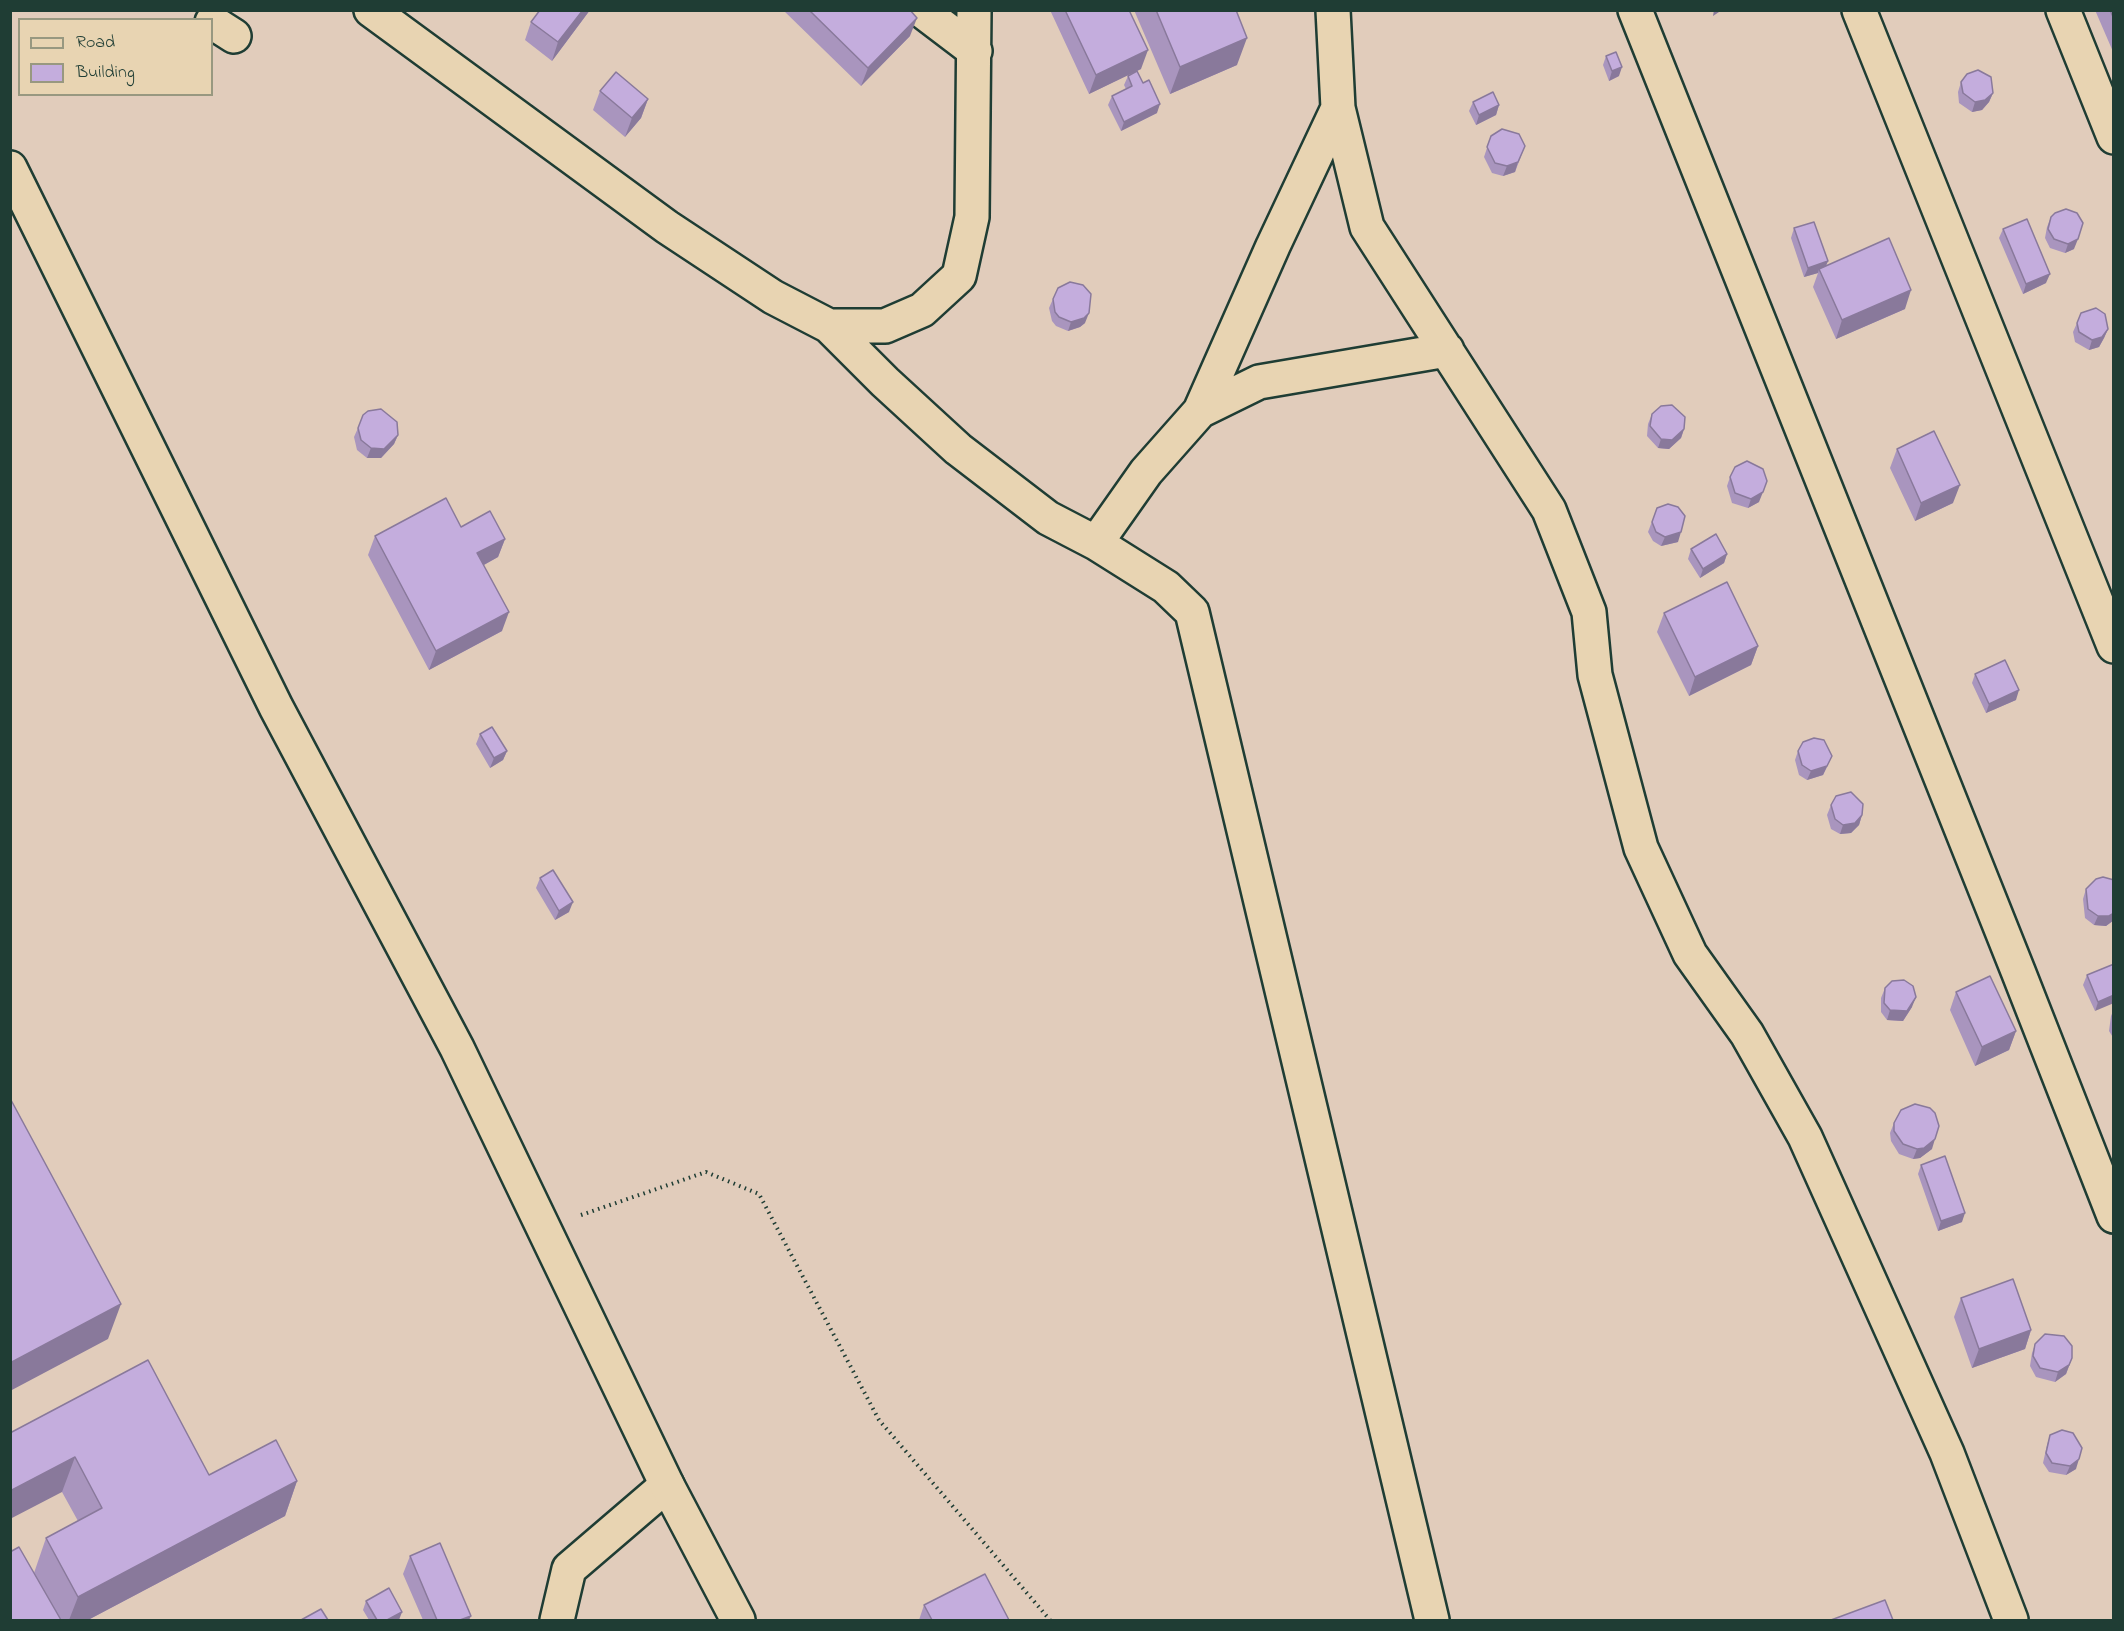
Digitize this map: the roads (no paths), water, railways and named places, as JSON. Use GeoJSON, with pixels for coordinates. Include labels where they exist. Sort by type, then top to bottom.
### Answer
{"type":"FeatureCollection","features":[{"type":"Feature","properties":{"kind":"main road"},"geometry":{"type":"LineString","coordinates":[[371,10],[667,227],[773,297],[829,326],[885,382],[958,449],[1048,518],[1096,543],[1166,587],[1192,612],[1431,1620]]}},
{"type":"Feature","properties":{"kind":"main road"},"geometry":{"type":"LineString","coordinates":[[921,10],[975,51]]}},
{"type":"Feature","properties":{"kind":"main road"},"geometry":{"type":"LineString","coordinates":[[829,326],[885,326],[922,310],[959,276],[972,217],[974,10]]}},
{"type":"Feature","properties":{"kind":"main road"},"geometry":{"type":"LineString","coordinates":[[1333,10],[1338,108],[1367,226],[1549,510],[1589,612],[1595,675],[1641,848],[1690,954],[1747,1034],[1804,1137],[1947,1453],[2011,1620]]}},
{"type":"Feature","properties":{"kind":"main road"},"geometry":{"type":"LineString","coordinates":[[1635,10],[2114,1216]]}},
{"type":"Feature","properties":{"kind":"main road"},"geometry":{"type":"LineString","coordinates":[[1859,10],[2114,646]]}},
{"type":"Feature","properties":{"kind":"main road"},"geometry":{"type":"LineString","coordinates":[[2063,10],[2114,137]]}},
{"type":"Feature","properties":{"kind":"main road"},"geometry":{"type":"LineString","coordinates":[[1096,543],[1146,472],[1200,411],[1273,246],[1338,108]]}},
{"type":"Feature","properties":{"kind":"main road"},"geometry":{"type":"LineString","coordinates":[[10,168],[276,707],[457,1048],[667,1485],[738,1620]]}},
{"type":"Feature","properties":{"kind":"main road"},"geometry":{"type":"LineString","coordinates":[[1200,411],[1258,382],[1447,350]]}},
{"type":"Feature","properties":{"kind":"main road"},"geometry":{"type":"LineString","coordinates":[[557,1620],[569,1569],[667,1485]]}}]}
